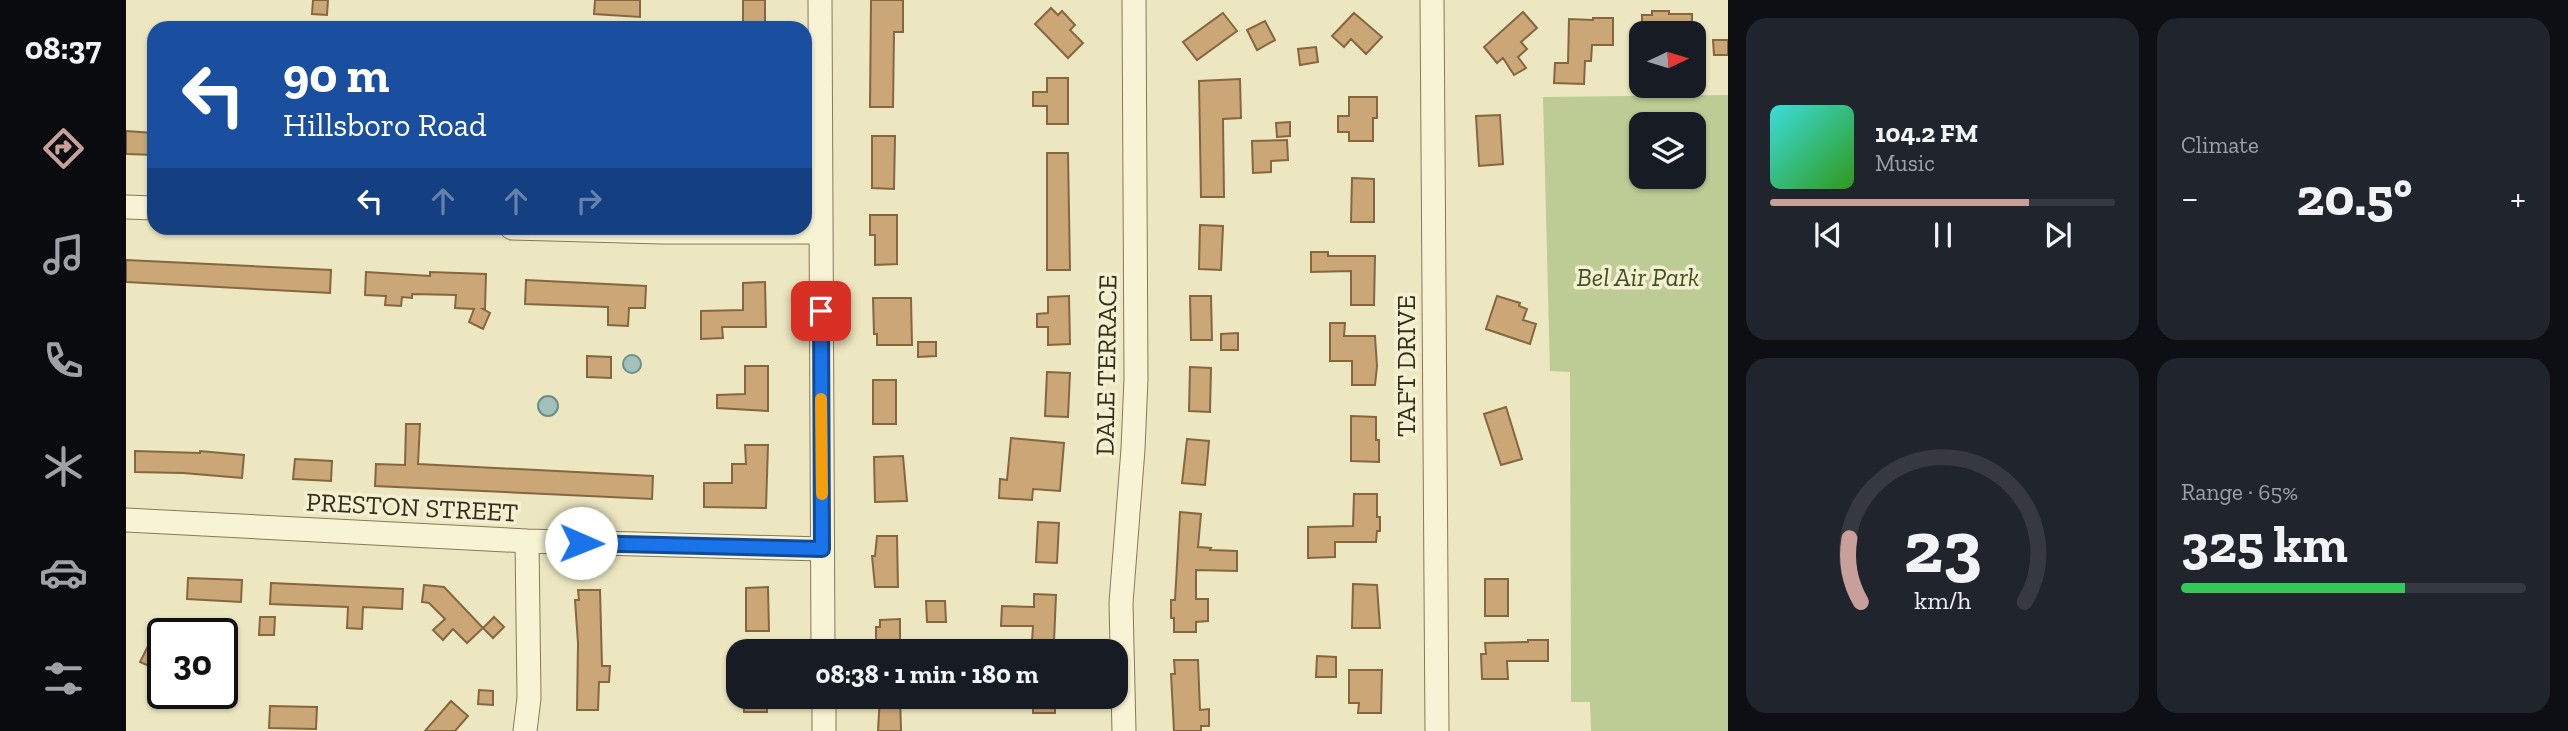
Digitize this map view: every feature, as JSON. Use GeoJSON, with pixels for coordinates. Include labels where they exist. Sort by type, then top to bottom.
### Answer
{"type":"FeatureCollection","features":[{"type":"Feature","properties":{"kind":"street"},"geometry":{"type":"LineString","coordinates":[[820,0],[823,639]]}},
{"type":"Feature","properties":{"kind":"street","name":"DALE TERRACE"},"geometry":{"type":"LineString","coordinates":[[1124,731],[1121,603],[1133,449],[1136,368],[1134,0]]}},
{"type":"Feature","properties":{"kind":"street","name":"TAFT DRIVE"},"geometry":{"type":"LineString","coordinates":[[1432,0],[1437,731]]}},
{"type":"Feature","properties":{"kind":"street"},"geometry":{"type":"LineString","coordinates":[[126,207],[147,208]]}},
{"type":"Feature","properties":{"kind":"street"},"geometry":{"type":"LineString","coordinates":[[812,232],[821,232]]}},
{"type":"Feature","properties":{"kind":"street","name":"PRESTON STREET"},"geometry":{"type":"LineString","coordinates":[[126,520],[527,541],[822,549]]}},
{"type":"Feature","properties":{"kind":"street"},"geometry":{"type":"LineString","coordinates":[[525,731],[529,698],[527,541]]}},
{"type":"Feature","properties":{"kind":"street"},"geometry":{"type":"LineString","coordinates":[[824,709],[824,731]]}},
{"type":"Feature","properties":{"kind":"green space","name":"Bel Air Park"},"geometry":{"type":"Polygon","coordinates":[[[1706,95],[1728,95],[1728,731],[1591,731],[1590,702],[1571,702],[1570,372],[1550,371],[1543,97],[1706,98],[1706,95]]]}},
{"type":"Feature","properties":{"kind":"water"},"geometry":{"type":"Polygon","coordinates":[[[628,355],[636,355],[641,364],[639,371],[628,373],[623,368],[623,360],[628,355]]]}},
{"type":"Feature","properties":{"kind":"water"},"geometry":{"type":"Polygon","coordinates":[[[548,396],[555,399],[558,406],[555,413],[548,416],[541,413],[538,406],[541,399],[548,396]]]}},
{"type":"Feature","properties":{"kind":"building"},"geometry":{"type":"Polygon","coordinates":[[[313,0],[328,0],[327,15],[312,14],[313,0]]]}},
{"type":"Feature","properties":{"kind":"building"},"geometry":{"type":"Polygon","coordinates":[[[595,0],[640,0],[640,17],[594,14],[595,0]]]}},
{"type":"Feature","properties":{"kind":"building"},"geometry":{"type":"Polygon","coordinates":[[[743,0],[765,0],[765,21],[743,21],[743,0]]]}},
{"type":"Feature","properties":{"kind":"building"},"geometry":{"type":"Polygon","coordinates":[[[871,0],[903,0],[903,32],[894,32],[893,107],[870,107],[871,0]]]}},
{"type":"Feature","properties":{"kind":"building"},"geometry":{"type":"Polygon","coordinates":[[[1051,8],[1058,15],[1062,11],[1075,25],[1070,30],[1083,43],[1068,58],[1035,24],[1051,8]]]}},
{"type":"Feature","properties":{"kind":"building"},"geometry":{"type":"Polygon","coordinates":[[[1652,11],[1692,14],[1692,21],[1642,21],[1642,15],[1652,15],[1652,11]]]}},
{"type":"Feature","properties":{"kind":"building"},"geometry":{"type":"Polygon","coordinates":[[[1523,12],[1537,28],[1521,42],[1527,49],[1518,57],[1526,68],[1514,75],[1503,58],[1497,63],[1484,47],[1523,12]]]}},
{"type":"Feature","properties":{"kind":"building"},"geometry":{"type":"Polygon","coordinates":[[[1223,13],[1237,31],[1197,60],[1183,42],[1223,13]]]}},
{"type":"Feature","properties":{"kind":"building"},"geometry":{"type":"Polygon","coordinates":[[[1354,13],[1382,37],[1366,54],[1351,39],[1344,47],[1332,36],[1354,13]]]}},
{"type":"Feature","properties":{"kind":"building"},"geometry":{"type":"Polygon","coordinates":[[[1613,18],[1613,45],[1592,45],[1591,61],[1585,61],[1584,84],[1554,83],[1555,63],[1568,63],[1569,19],[1613,18]]]}},
{"type":"Feature","properties":{"kind":"building"},"geometry":{"type":"Polygon","coordinates":[[[1265,21],[1275,40],[1257,50],[1247,30],[1265,21]]]}},
{"type":"Feature","properties":{"kind":"building"},"geometry":{"type":"Polygon","coordinates":[[[1713,40],[1728,40],[1728,55],[1714,55],[1713,40]]]}},
{"type":"Feature","properties":{"kind":"building"},"geometry":{"type":"Polygon","coordinates":[[[1316,47],[1318,62],[1300,65],[1298,49],[1316,47]]]}},
{"type":"Feature","properties":{"kind":"building"},"geometry":{"type":"Polygon","coordinates":[[[1047,78],[1068,78],[1068,124],[1047,124],[1047,106],[1033,106],[1033,92],[1047,92],[1047,78]]]}},
{"type":"Feature","properties":{"kind":"building"},"geometry":{"type":"Polygon","coordinates":[[[1240,79],[1241,118],[1223,119],[1224,197],[1201,197],[1199,81],[1240,79]]]}},
{"type":"Feature","properties":{"kind":"building"},"geometry":{"type":"Polygon","coordinates":[[[1349,97],[1377,97],[1373,141],[1349,141],[1349,132],[1338,132],[1338,116],[1349,116],[1349,97]]]}},
{"type":"Feature","properties":{"kind":"building"},"geometry":{"type":"Polygon","coordinates":[[[1500,115],[1503,164],[1479,166],[1476,116],[1500,115]]]}},
{"type":"Feature","properties":{"kind":"building"},"geometry":{"type":"Polygon","coordinates":[[[1290,122],[1290,136],[1277,137],[1276,123],[1290,122]]]}},
{"type":"Feature","properties":{"kind":"building"},"geometry":{"type":"Polygon","coordinates":[[[126,131],[147,132],[147,155],[126,154],[126,131]]]}},
{"type":"Feature","properties":{"kind":"building"},"geometry":{"type":"Polygon","coordinates":[[[872,136],[895,136],[894,189],[872,188],[872,136]]]}},
{"type":"Feature","properties":{"kind":"building"},"geometry":{"type":"Polygon","coordinates":[[[1287,140],[1288,160],[1271,161],[1271,172],[1253,173],[1252,141],[1287,140]]]}},
{"type":"Feature","properties":{"kind":"building"},"geometry":{"type":"Polygon","coordinates":[[[1047,153],[1068,153],[1070,270],[1047,270],[1047,153]]]}},
{"type":"Feature","properties":{"kind":"building"},"geometry":{"type":"Polygon","coordinates":[[[1352,178],[1374,179],[1374,222],[1351,222],[1352,178]]]}},
{"type":"Feature","properties":{"kind":"building"},"geometry":{"type":"Polygon","coordinates":[[[870,215],[897,215],[897,264],[875,265],[875,235],[870,235],[870,215]]]}},
{"type":"Feature","properties":{"kind":"building"},"geometry":{"type":"Polygon","coordinates":[[[1200,225],[1223,226],[1221,270],[1199,269],[1200,225]]]}},
{"type":"Feature","properties":{"kind":"building"},"geometry":{"type":"Polygon","coordinates":[[[1311,252],[1328,252],[1328,256],[1375,256],[1374,305],[1351,305],[1351,271],[1311,272],[1311,252]]]}},
{"type":"Feature","properties":{"kind":"building"},"geometry":{"type":"Polygon","coordinates":[[[126,260],[331,270],[330,293],[126,282],[126,260]]]}},
{"type":"Feature","properties":{"kind":"building"},"geometry":{"type":"Polygon","coordinates":[[[366,272],[430,276],[430,272],[486,274],[483,309],[490,313],[483,329],[469,322],[474,309],[455,308],[456,295],[412,294],[412,298],[402,297],[401,306],[385,305],[386,296],[365,295],[366,272]]]}},
{"type":"Feature","properties":{"kind":"building"},"geometry":{"type":"Polygon","coordinates":[[[526,280],[646,286],[645,308],[629,308],[628,326],[608,325],[608,307],[525,304],[526,280]]]}},
{"type":"Feature","properties":{"kind":"building"},"geometry":{"type":"Polygon","coordinates":[[[765,282],[766,327],[722,327],[723,338],[701,339],[701,311],[743,310],[743,283],[765,282]]]}},
{"type":"Feature","properties":{"kind":"building"},"geometry":{"type":"Polygon","coordinates":[[[1069,296],[1070,344],[1048,345],[1048,327],[1037,327],[1037,314],[1048,313],[1048,297],[1069,296]]]}},
{"type":"Feature","properties":{"kind":"building"},"geometry":{"type":"Polygon","coordinates":[[[1190,296],[1211,296],[1212,340],[1191,340],[1190,296]]]}},
{"type":"Feature","properties":{"kind":"building"},"geometry":{"type":"Polygon","coordinates":[[[1497,296],[1520,303],[1519,306],[1527,309],[1523,320],[1536,324],[1530,344],[1486,329],[1497,296]]]}},
{"type":"Feature","properties":{"kind":"building"},"geometry":{"type":"Polygon","coordinates":[[[873,298],[911,298],[912,345],[877,345],[873,298]]]}},
{"type":"Feature","properties":{"kind":"building"},"geometry":{"type":"Polygon","coordinates":[[[1330,323],[1345,323],[1344,336],[1375,336],[1375,385],[1352,385],[1352,361],[1330,361],[1330,323]]]}},
{"type":"Feature","properties":{"kind":"building"},"geometry":{"type":"Polygon","coordinates":[[[1238,333],[1238,350],[1221,350],[1221,334],[1238,333]]]}},
{"type":"Feature","properties":{"kind":"building"},"geometry":{"type":"Polygon","coordinates":[[[918,342],[936,342],[936,356],[918,357],[918,342]]]}},
{"type":"Feature","properties":{"kind":"building"},"geometry":{"type":"Polygon","coordinates":[[[587,356],[611,357],[611,378],[587,377],[587,356]]]}},
{"type":"Feature","properties":{"kind":"building"},"geometry":{"type":"Polygon","coordinates":[[[745,366],[768,366],[768,411],[717,408],[717,395],[745,394],[745,366]]]}},
{"type":"Feature","properties":{"kind":"building"},"geometry":{"type":"Polygon","coordinates":[[[1190,367],[1211,368],[1210,412],[1189,411],[1190,367]]]}},
{"type":"Feature","properties":{"kind":"building"},"geometry":{"type":"Polygon","coordinates":[[[1047,372],[1070,373],[1068,417],[1045,416],[1047,372]]]}},
{"type":"Feature","properties":{"kind":"building"},"geometry":{"type":"Polygon","coordinates":[[[873,380],[896,380],[896,424],[873,424],[873,380]]]}},
{"type":"Feature","properties":{"kind":"building"},"geometry":{"type":"Polygon","coordinates":[[[1506,407],[1522,459],[1501,465],[1484,414],[1506,407]]]}},
{"type":"Feature","properties":{"kind":"building"},"geometry":{"type":"Polygon","coordinates":[[[1351,416],[1376,417],[1379,462],[1351,461],[1351,416]]]}},
{"type":"Feature","properties":{"kind":"building"},"geometry":{"type":"Polygon","coordinates":[[[406,424],[420,424],[418,464],[653,476],[652,499],[375,486],[376,464],[405,465],[406,424]]]}},
{"type":"Feature","properties":{"kind":"building"},"geometry":{"type":"Polygon","coordinates":[[[1011,438],[1064,443],[1060,491],[1033,489],[1032,500],[999,498],[1000,479],[1007,480],[1011,438]]]}},
{"type":"Feature","properties":{"kind":"building"},"geometry":{"type":"Polygon","coordinates":[[[1187,439],[1209,441],[1205,485],[1182,483],[1187,439]]]}},
{"type":"Feature","properties":{"kind":"building"},"geometry":{"type":"Polygon","coordinates":[[[745,445],[768,445],[766,508],[704,507],[704,483],[732,483],[732,464],[746,464],[745,445]]]}},
{"type":"Feature","properties":{"kind":"building"},"geometry":{"type":"Polygon","coordinates":[[[135,451],[200,451],[244,455],[242,478],[135,472],[135,451]]]}},
{"type":"Feature","properties":{"kind":"building"},"geometry":{"type":"Polygon","coordinates":[[[903,456],[907,501],[875,502],[874,457],[903,456]]]}},
{"type":"Feature","properties":{"kind":"building"},"geometry":{"type":"Polygon","coordinates":[[[295,459],[332,461],[331,481],[293,479],[295,459]]]}},
{"type":"Feature","properties":{"kind":"building"},"geometry":{"type":"Polygon","coordinates":[[[1354,494],[1377,494],[1380,531],[1377,531],[1376,542],[1335,542],[1335,557],[1308,558],[1308,527],[1353,526],[1354,494]]]}},
{"type":"Feature","properties":{"kind":"building"},"geometry":{"type":"Polygon","coordinates":[[[1180,512],[1201,514],[1198,547],[1237,551],[1237,571],[1196,570],[1196,599],[1208,599],[1208,621],[1196,622],[1196,632],[1174,632],[1174,618],[1171,618],[1171,600],[1175,600],[1180,512]]]}},
{"type":"Feature","properties":{"kind":"building"},"geometry":{"type":"Polygon","coordinates":[[[1038,522],[1059,523],[1057,563],[1036,562],[1038,522]]]}},
{"type":"Feature","properties":{"kind":"building"},"geometry":{"type":"Polygon","coordinates":[[[877,536],[897,536],[898,587],[875,587],[872,556],[875,556],[877,536]]]}},
{"type":"Feature","properties":{"kind":"building"},"geometry":{"type":"Polygon","coordinates":[[[188,578],[242,580],[241,602],[187,599],[188,578]]]}},
{"type":"Feature","properties":{"kind":"building"},"geometry":{"type":"Polygon","coordinates":[[[1485,579],[1508,579],[1508,616],[1485,616],[1485,579]]]}},
{"type":"Feature","properties":{"kind":"building"},"geometry":{"type":"Polygon","coordinates":[[[271,583],[403,589],[402,609],[363,607],[362,629],[347,628],[348,607],[270,604],[271,583]]]}},
{"type":"Feature","properties":{"kind":"building"},"geometry":{"type":"Polygon","coordinates":[[[1353,584],[1377,585],[1380,628],[1352,628],[1353,584]]]}},
{"type":"Feature","properties":{"kind":"building"},"geometry":{"type":"Polygon","coordinates":[[[424,585],[444,587],[483,628],[467,643],[453,629],[443,640],[433,630],[445,619],[429,603],[422,602],[424,585]]]}},
{"type":"Feature","properties":{"kind":"building"},"geometry":{"type":"Polygon","coordinates":[[[768,587],[769,631],[746,631],[746,588],[768,587]]]}},
{"type":"Feature","properties":{"kind":"building"},"geometry":{"type":"Polygon","coordinates":[[[578,590],[600,590],[602,666],[610,666],[609,682],[599,682],[598,710],[577,710],[578,643],[575,600],[579,600],[578,590]]]}},
{"type":"Feature","properties":{"kind":"building"},"geometry":{"type":"Polygon","coordinates":[[[1034,594],[1056,595],[1054,639],[1032,639],[1033,626],[1001,626],[1002,606],[1034,607],[1034,594]]]}},
{"type":"Feature","properties":{"kind":"building"},"geometry":{"type":"Polygon","coordinates":[[[926,601],[945,601],[946,622],[927,622],[926,601]]]}},
{"type":"Feature","properties":{"kind":"building"},"geometry":{"type":"Polygon","coordinates":[[[260,617],[275,617],[274,635],[259,635],[260,617]]]}},
{"type":"Feature","properties":{"kind":"building"},"geometry":{"type":"Polygon","coordinates":[[[494,617],[504,627],[493,638],[483,628],[494,617]]]}},
{"type":"Feature","properties":{"kind":"building"},"geometry":{"type":"Polygon","coordinates":[[[900,619],[900,639],[876,639],[876,627],[880,627],[880,620],[900,619]]]}},
{"type":"Feature","properties":{"kind":"building"},"geometry":{"type":"Polygon","coordinates":[[[1548,640],[1548,661],[1507,661],[1508,679],[1482,679],[1481,654],[1486,654],[1485,643],[1548,640]]]}},
{"type":"Feature","properties":{"kind":"building"},"geometry":{"type":"Polygon","coordinates":[[[147,648],[147,665],[140,662],[147,648]]]}},
{"type":"Feature","properties":{"kind":"building"},"geometry":{"type":"Polygon","coordinates":[[[1317,656],[1336,657],[1336,677],[1316,677],[1317,656]]]}},
{"type":"Feature","properties":{"kind":"building"},"geometry":{"type":"Polygon","coordinates":[[[1174,660],[1198,660],[1200,710],[1209,709],[1209,726],[1201,726],[1201,731],[1174,731],[1171,674],[1175,674],[1174,660]]]}},
{"type":"Feature","properties":{"kind":"building"},"geometry":{"type":"Polygon","coordinates":[[[1349,670],[1382,670],[1381,713],[1358,713],[1359,703],[1349,703],[1349,670]]]}},
{"type":"Feature","properties":{"kind":"building"},"geometry":{"type":"Polygon","coordinates":[[[479,690],[493,691],[493,705],[478,704],[479,690]]]}},
{"type":"Feature","properties":{"kind":"building"},"geometry":{"type":"Polygon","coordinates":[[[451,701],[468,716],[455,731],[425,731],[451,701]]]}},
{"type":"Feature","properties":{"kind":"building"},"geometry":{"type":"Polygon","coordinates":[[[270,706],[317,707],[316,729],[269,728],[270,706]]]}},
{"type":"Feature","properties":{"kind":"building"},"geometry":{"type":"Polygon","coordinates":[[[744,709],[767,709],[767,712],[744,712],[744,709]]]}},
{"type":"Feature","properties":{"kind":"building"},"geometry":{"type":"Polygon","coordinates":[[[879,709],[900,709],[901,731],[878,731],[879,709]]]}},
{"type":"Feature","properties":{"kind":"building"},"geometry":{"type":"Polygon","coordinates":[[[1033,709],[1055,709],[1055,713],[1033,713],[1033,709]]]}},
{"type":"Feature","properties":{"kind":"slow traffic"},"geometry":{"type":"LineString","coordinates":[[821,399],[822,494]]}},
{"type":"Feature","properties":{"kind":"route"},"geometry":{"type":"LineString","coordinates":[[581,543],[822,549],[821,311]]}}]}
